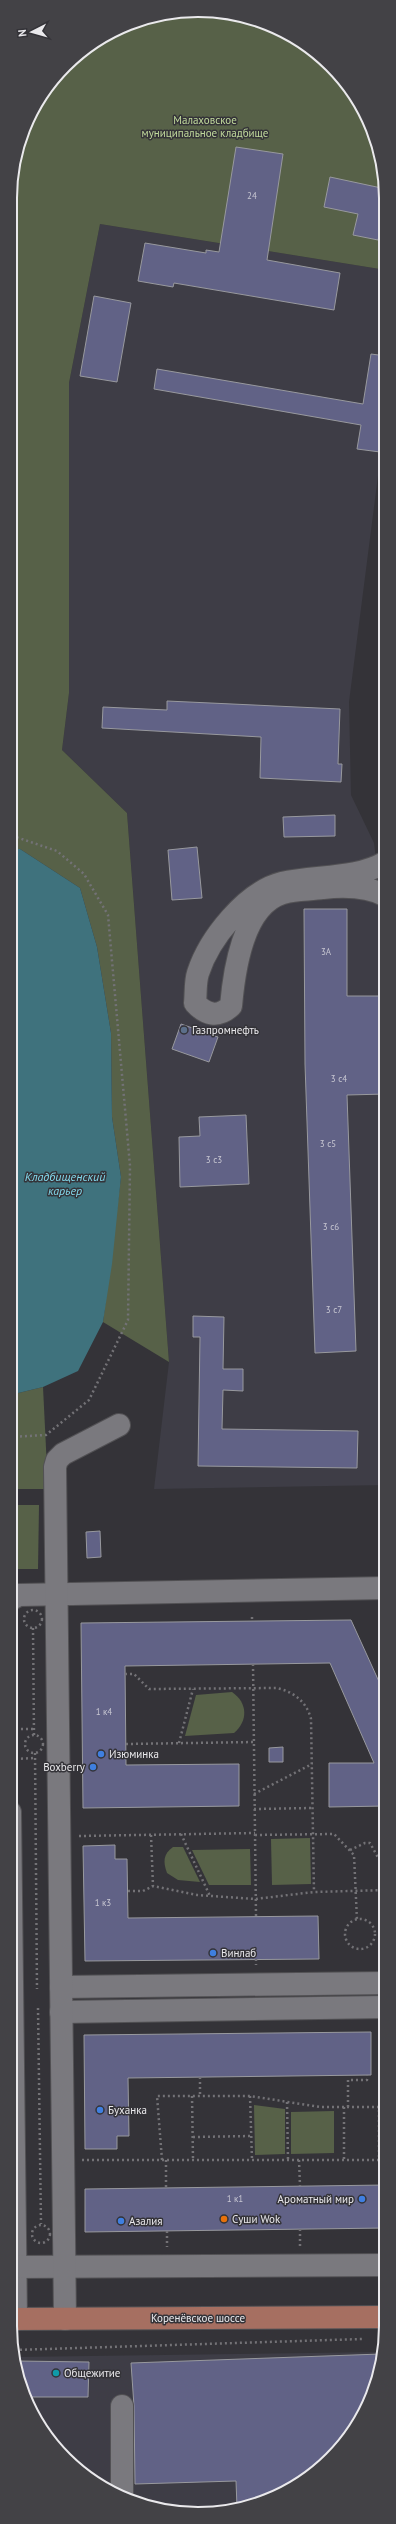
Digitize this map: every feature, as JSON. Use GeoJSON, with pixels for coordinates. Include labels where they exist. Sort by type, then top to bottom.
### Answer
{"type":"FeatureCollection","features":[{"type":"Feature","properties":{"kind":"main road","name":"Коренёвское шоссе"},"geometry":{"type":"LineString","coordinates":[[17,2319],[379,2317]]}},
{"type":"Feature","properties":{"kind":"lane"},"geometry":{"type":"LineString","coordinates":[[379,864],[345,875],[316,877],[280,883],[258,894],[239,909],[210,944],[198,974],[195,1003],[202,1011],[211,1014],[223,1013],[231,1006],[233,976],[249,926],[257,912],[269,900],[283,893],[326,888],[354,888],[379,894]]}},
{"type":"Feature","properties":{"kind":"lane"},"geometry":{"type":"LineString","coordinates":[[65,2319],[64,2266],[52,2009],[57,1595],[57,1460],[63,1454],[119,1425]]}},
{"type":"Feature","properties":{"kind":"lane"},"geometry":{"type":"LineString","coordinates":[[17,1596],[379,1588]]}},
{"type":"Feature","properties":{"kind":"lane"},"geometry":{"type":"LineString","coordinates":[[52,1988],[379,1983]]}},
{"type":"Feature","properties":{"kind":"lane"},"geometry":{"type":"LineString","coordinates":[[52,2009],[379,2006]]}},
{"type":"Feature","properties":{"kind":"lane"},"geometry":{"type":"LineString","coordinates":[[17,2267],[379,2265]]}},
{"type":"Feature","properties":{"kind":"lane"},"geometry":{"type":"LineString","coordinates":[[122,2406],[122,2490]]}},
{"type":"Feature","properties":{"kind":"path"},"geometry":{"type":"LineString","coordinates":[[17,837],[57,851],[84,874],[108,915],[130,1166],[128,1320],[89,1400],[46,1436],[17,1437]]}},
{"type":"Feature","properties":{"kind":"path"},"geometry":{"type":"LineString","coordinates":[[33,1610],[41,1614],[42,1619],[38,1627],[33,1628],[25,1624],[23,1619],[28,1611],[33,1610]]}},
{"type":"Feature","properties":{"kind":"path"},"geometry":{"type":"LineString","coordinates":[[252,1616],[252,1621]]}},
{"type":"Feature","properties":{"kind":"path"},"geometry":{"type":"LineString","coordinates":[[33,1628],[34,1735]]}},
{"type":"Feature","properties":{"kind":"path"},"geometry":{"type":"LineString","coordinates":[[252,1664],[256,1916]]}},
{"type":"Feature","properties":{"kind":"path"},"geometry":{"type":"LineString","coordinates":[[125,1674],[134,1674],[150,1689],[253,1688],[284,1690],[305,1704],[311,1719],[314,1892]]}},
{"type":"Feature","properties":{"kind":"path"},"geometry":{"type":"LineString","coordinates":[[179,1743],[193,1689]]}},
{"type":"Feature","properties":{"kind":"path"},"geometry":{"type":"LineString","coordinates":[[17,1730],[34,1729]]}},
{"type":"Feature","properties":{"kind":"path"},"geometry":{"type":"LineString","coordinates":[[34,1735],[39,1736],[44,1744],[42,1749],[35,1753],[30,1752],[25,1744],[30,1736],[34,1735]]}},
{"type":"Feature","properties":{"kind":"path"},"geometry":{"type":"LineString","coordinates":[[126,1744],[254,1742]]}},
{"type":"Feature","properties":{"kind":"path"},"geometry":{"type":"LineString","coordinates":[[35,1753],[37,1989]]}},
{"type":"Feature","properties":{"kind":"path"},"geometry":{"type":"LineString","coordinates":[[17,1759],[34,1758]]}},
{"type":"Feature","properties":{"kind":"path"},"geometry":{"type":"LineString","coordinates":[[254,1794],[312,1764]]}},
{"type":"Feature","properties":{"kind":"path"},"geometry":{"type":"LineString","coordinates":[[254,1809],[313,1808]]}},
{"type":"Feature","properties":{"kind":"path"},"geometry":{"type":"LineString","coordinates":[[181,1834],[210,1896]]}},
{"type":"Feature","properties":{"kind":"path"},"geometry":{"type":"LineString","coordinates":[[83,1836],[181,1834],[334,1834],[350,1850],[355,1862],[357,1920]]}},
{"type":"Feature","properties":{"kind":"path"},"geometry":{"type":"LineString","coordinates":[[151,1835],[153,1886]]}},
{"type":"Feature","properties":{"kind":"path"},"geometry":{"type":"LineString","coordinates":[[350,1850],[365,1843],[370,1843],[379,1859]]}},
{"type":"Feature","properties":{"kind":"path"},"geometry":{"type":"LineString","coordinates":[[128,1891],[144,1891],[153,1886],[210,1896],[255,1899],[314,1892],[379,1890]]}},
{"type":"Feature","properties":{"kind":"path"},"geometry":{"type":"LineString","coordinates":[[357,1920],[366,1920],[374,1930],[372,1942],[361,1949],[355,1948],[346,1938],[348,1926],[357,1920]]}},
{"type":"Feature","properties":{"kind":"path"},"geometry":{"type":"LineString","coordinates":[[30,1969],[44,1968]]}},
{"type":"Feature","properties":{"kind":"path"},"geometry":{"type":"LineString","coordinates":[[33,1990],[52,1988]]}},
{"type":"Feature","properties":{"kind":"path"},"geometry":{"type":"LineString","coordinates":[[33,2006],[52,2009]]}},
{"type":"Feature","properties":{"kind":"path"},"geometry":{"type":"LineString","coordinates":[[38,2008],[41,2224]]}},
{"type":"Feature","properties":{"kind":"path"},"geometry":{"type":"LineString","coordinates":[[31,2028],[45,2027]]}},
{"type":"Feature","properties":{"kind":"path"},"geometry":{"type":"LineString","coordinates":[[348,2107],[348,2080],[367,2080],[367,2075]]}},
{"type":"Feature","properties":{"kind":"path"},"geometry":{"type":"LineString","coordinates":[[200,2077],[200,2096]]}},
{"type":"Feature","properties":{"kind":"path"},"geometry":{"type":"LineString","coordinates":[[85,2160],[164,2160],[379,2160],[379,2107],[320,2107],[250,2096],[157,2096],[164,2160],[166,2188]]}},
{"type":"Feature","properties":{"kind":"path"},"geometry":{"type":"LineString","coordinates":[[192,2096],[193,2160]]}},
{"type":"Feature","properties":{"kind":"path"},"geometry":{"type":"LineString","coordinates":[[250,2096],[252,2160]]}},
{"type":"Feature","properties":{"kind":"path"},"geometry":{"type":"LineString","coordinates":[[287,2102],[288,2160]]}},
{"type":"Feature","properties":{"kind":"path"},"geometry":{"type":"LineString","coordinates":[[344,2107],[344,2160]]}},
{"type":"Feature","properties":{"kind":"path"},"geometry":{"type":"LineString","coordinates":[[193,2137],[252,2136]]}},
{"type":"Feature","properties":{"kind":"path"},"geometry":{"type":"LineString","coordinates":[[299,2160],[300,2186]]}},
{"type":"Feature","properties":{"kind":"path"},"geometry":{"type":"LineString","coordinates":[[41,2224],[49,2229],[50,2234],[49,2238],[41,2243],[33,2239],[32,2234],[33,2229],[41,2224]]}},
{"type":"Feature","properties":{"kind":"path"},"geometry":{"type":"LineString","coordinates":[[300,2229],[300,2248]]}},
{"type":"Feature","properties":{"kind":"path"},"geometry":{"type":"LineString","coordinates":[[167,2231],[167,2249]]}},
{"type":"Feature","properties":{"kind":"path"},"geometry":{"type":"LineString","coordinates":[[19,2350],[370,2339]]}},
{"type":"Feature","properties":{"kind":"shaded area"},"geometry":{"type":"Polygon","coordinates":[[[100,224],[379,269],[379,468],[349,702],[351,795],[374,843],[379,883],[379,1485],[154,1489],[169,1362],[127,813],[62,750],[69,693],[69,383],[100,224]]]}},
{"type":"Feature","properties":{"kind":"shaded area"},"geometry":{"type":"Polygon","coordinates":[[[377,2352],[373,2373],[360,2406],[342,2436],[326,2454],[308,2470],[278,2488],[245,2501],[210,2507],[186,2507],[151,2501],[107,2483],[88,2470],[70,2454],[54,2436],[41,2416],[23,2373],[20,2357],[377,2352]]]}},
{"type":"Feature","properties":{"kind":"green space","name":"Малаховское муниципальное кладбище"},"geometry":{"type":"Polygon","coordinates":[[[186,17],[210,17],[245,23],[278,36],[308,54],[326,70],[342,88],[355,108],[365,129],[376,163],[379,186],[379,269],[100,224],[69,383],[69,693],[62,750],[127,813],[169,1362],[103,1322],[121,1177],[112,1117],[111,1033],[97,947],[80,888],[20,849],[17,849],[17,186],[23,151],[41,107],[54,88],[70,70],[88,54],[108,41],[129,31],[163,20],[186,17]]]}},
{"type":"Feature","properties":{"kind":"green space"},"geometry":{"type":"Polygon","coordinates":[[[43,1387],[48,1489],[17,1489],[17,1393],[43,1387]]]}},
{"type":"Feature","properties":{"kind":"green space"},"geometry":{"type":"Polygon","coordinates":[[[17,1505],[39,1505],[38,1569],[17,1569],[17,1505]]]}},
{"type":"Feature","properties":{"kind":"green space"},"geometry":{"type":"Polygon","coordinates":[[[232,1692],[241,1701],[244,1712],[242,1723],[234,1733],[185,1736],[196,1695],[232,1692]]]}},
{"type":"Feature","properties":{"kind":"green space"},"geometry":{"type":"Polygon","coordinates":[[[310,1838],[311,1884],[272,1885],[271,1839],[310,1838]]]}},
{"type":"Feature","properties":{"kind":"green space"},"geometry":{"type":"Polygon","coordinates":[[[173,1847],[183,1847],[200,1882],[178,1880],[167,1873],[165,1858],[167,1852],[173,1847]]]}},
{"type":"Feature","properties":{"kind":"green space"},"geometry":{"type":"Polygon","coordinates":[[[250,1849],[251,1885],[209,1885],[192,1850],[250,1849]]]}},
{"type":"Feature","properties":{"kind":"green space"},"geometry":{"type":"Polygon","coordinates":[[[254,2105],[285,2109],[285,2154],[255,2155],[254,2105]]]}},
{"type":"Feature","properties":{"kind":"green space"},"geometry":{"type":"Polygon","coordinates":[[[334,2111],[334,2153],[291,2154],[291,2112],[334,2111]]]}},
{"type":"Feature","properties":{"kind":"water","name":"Кладбищенский карьер"},"geometry":{"type":"Polygon","coordinates":[[[17,849],[20,849],[80,888],[97,947],[111,1033],[112,1117],[121,1177],[112,1264],[103,1322],[78,1371],[43,1387],[17,1393],[17,849]]]}},
{"type":"Feature","properties":{"kind":"building"},"geometry":{"type":"Polygon","coordinates":[[[236,147],[283,154],[267,260],[340,273],[334,310],[174,283],[173,287],[138,281],[145,243],[206,253],[206,250],[219,252],[236,147]]]}},
{"type":"Feature","properties":{"kind":"building"},"geometry":{"type":"Polygon","coordinates":[[[330,177],[379,188],[378,240],[353,235],[358,214],[324,207],[330,177]]]}},
{"type":"Feature","properties":{"kind":"building"},"geometry":{"type":"Polygon","coordinates":[[[94,296],[131,303],[117,382],[80,376],[94,296]]]}},
{"type":"Feature","properties":{"kind":"building"},"geometry":{"type":"Polygon","coordinates":[[[371,354],[379,355],[379,452],[357,449],[361,425],[154,389],[157,369],[363,404],[371,354]]]}},
{"type":"Feature","properties":{"kind":"building"},"geometry":{"type":"Polygon","coordinates":[[[167,701],[340,709],[338,764],[342,764],[341,782],[260,778],[261,737],[102,728],[103,707],[167,710],[167,701]]]}},
{"type":"Feature","properties":{"kind":"building"},"geometry":{"type":"Polygon","coordinates":[[[335,815],[335,836],[284,837],[283,817],[335,815]]]}},
{"type":"Feature","properties":{"kind":"building"},"geometry":{"type":"Polygon","coordinates":[[[197,847],[202,898],[172,900],[168,850],[197,847]]]}},
{"type":"Feature","properties":{"kind":"building"},"geometry":{"type":"Polygon","coordinates":[[[304,909],[347,909],[347,996],[379,996],[379,1094],[347,1095],[356,1351],[315,1353],[305,1064],[304,909]]]}},
{"type":"Feature","properties":{"kind":"building"},"geometry":{"type":"Polygon","coordinates":[[[181,1024],[218,1037],[209,1062],[172,1049],[181,1024]]]}},
{"type":"Feature","properties":{"kind":"building"},"geometry":{"type":"Polygon","coordinates":[[[246,1115],[249,1184],[180,1187],[179,1137],[200,1136],[199,1117],[246,1115]]]}},
{"type":"Feature","properties":{"kind":"building"},"geometry":{"type":"Polygon","coordinates":[[[193,1316],[224,1317],[223,1369],[243,1369],[243,1391],[223,1390],[222,1429],[358,1431],[357,1468],[198,1466],[200,1337],[193,1337],[193,1316]]]}},
{"type":"Feature","properties":{"kind":"building"},"geometry":{"type":"Polygon","coordinates":[[[100,1531],[101,1557],[87,1558],[86,1532],[100,1531]]]}},
{"type":"Feature","properties":{"kind":"building"},"geometry":{"type":"Polygon","coordinates":[[[351,1620],[379,1682],[379,1806],[329,1807],[329,1763],[374,1763],[330,1663],[125,1666],[126,1765],[239,1764],[239,1806],[83,1808],[81,1623],[351,1620]]]}},
{"type":"Feature","properties":{"kind":"building"},"geometry":{"type":"Polygon","coordinates":[[[283,1747],[283,1762],[269,1762],[269,1748],[283,1747]]]}},
{"type":"Feature","properties":{"kind":"building"},"geometry":{"type":"Polygon","coordinates":[[[115,1845],[115,1859],[127,1859],[128,1918],[318,1916],[319,1959],[85,1961],[83,1846],[115,1845]]]}},
{"type":"Feature","properties":{"kind":"building"},"geometry":{"type":"Polygon","coordinates":[[[371,2032],[371,2075],[128,2078],[129,2136],[117,2136],[117,2149],[85,2149],[84,2035],[371,2032]]]}},
{"type":"Feature","properties":{"kind":"building"},"geometry":{"type":"Polygon","coordinates":[[[379,2185],[379,2228],[85,2232],[85,2189],[379,2185]]]}},
{"type":"Feature","properties":{"kind":"building"},"geometry":{"type":"Polygon","coordinates":[[[377,2354],[373,2373],[355,2416],[342,2436],[326,2454],[308,2470],[288,2483],[267,2493],[237,2503],[236,2481],[135,2484],[134,2406],[131,2363],[377,2354]]]}},
{"type":"Feature","properties":{"kind":"building","name":"Общежитие"},"geometry":{"type":"Polygon","coordinates":[[[20,2361],[89,2362],[88,2397],[32,2397],[20,2361]]]}},
{"type":"Feature","properties":{"kind":"place","name":"Газпромнефть"},"geometry":{"type":"Point","coordinates":[184,1030]}},
{"type":"Feature","properties":{"kind":"place","name":"Изюминка"},"geometry":{"type":"Point","coordinates":[101,1754]}},
{"type":"Feature","properties":{"kind":"place","name":"Boxberry"},"geometry":{"type":"Point","coordinates":[93,1767]}},
{"type":"Feature","properties":{"kind":"place","name":"Винлаб"},"geometry":{"type":"Point","coordinates":[213,1953]}},
{"type":"Feature","properties":{"kind":"place","name":"Буханка"},"geometry":{"type":"Point","coordinates":[100,2110]}},
{"type":"Feature","properties":{"kind":"place","name":"Ароматный мир"},"geometry":{"type":"Point","coordinates":[362,2199]}},
{"type":"Feature","properties":{"kind":"place","name":"Суши Wok"},"geometry":{"type":"Point","coordinates":[224,2219]}},
{"type":"Feature","properties":{"kind":"place","name":"Азалия"},"geometry":{"type":"Point","coordinates":[121,2221]}},
{"type":"Feature","properties":{"kind":"place","name":"Общежитие"},"geometry":{"type":"Point","coordinates":[56,2373]}}]}
